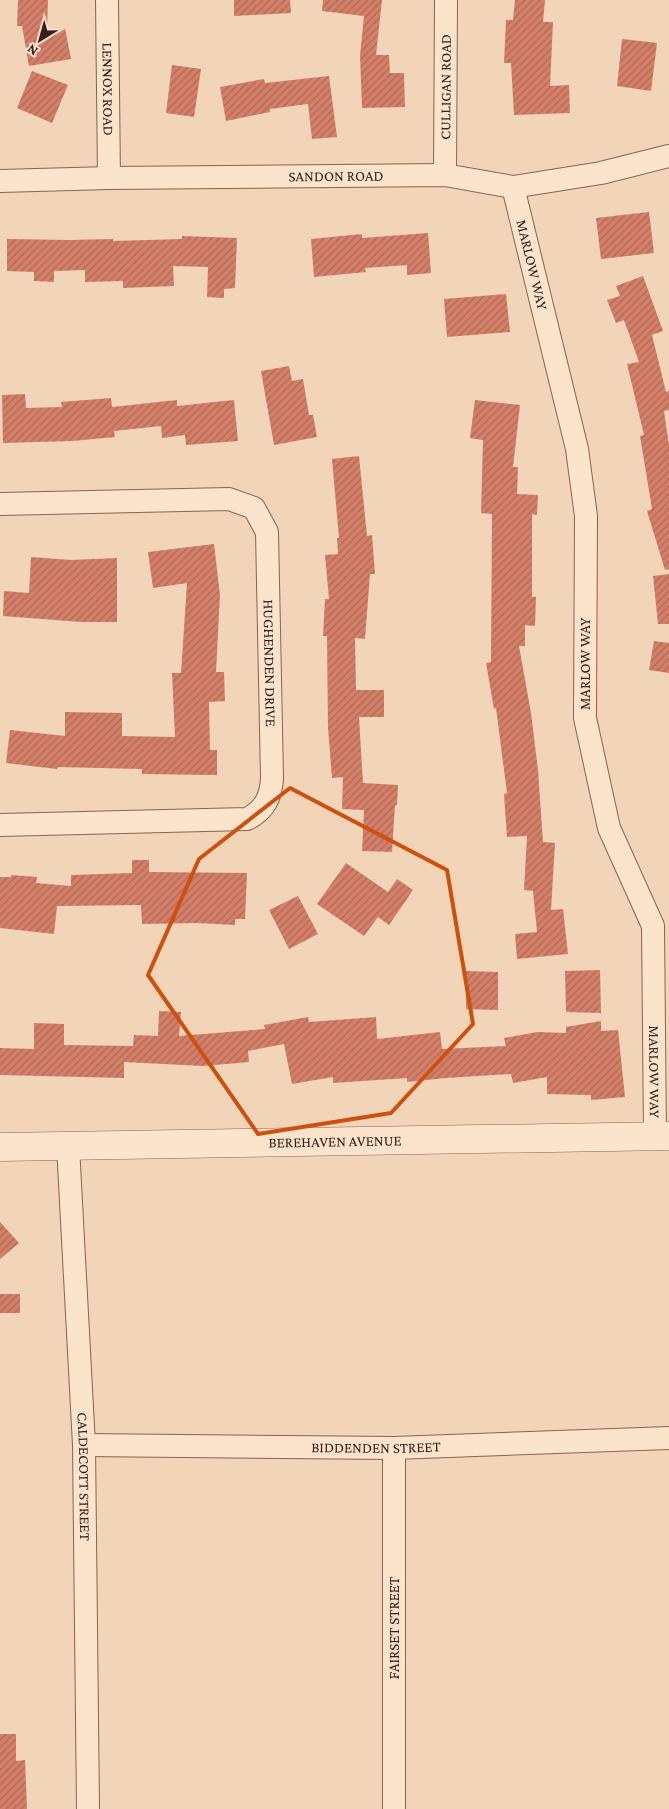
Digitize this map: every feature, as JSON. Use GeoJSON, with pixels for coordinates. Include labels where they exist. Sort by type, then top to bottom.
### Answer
{"type":"FeatureCollection","features":[{"type":"Feature","properties":{"kind":"street","name":"LENNOX ROAD"},"geometry":{"type":"LineString","coordinates":[[107,0],[109,178]]}},
{"type":"Feature","properties":{"kind":"street","name":"CULLIGAN ROAD"},"geometry":{"type":"LineString","coordinates":[[445,175],[446,0]]}},
{"type":"Feature","properties":{"kind":"street","name":"SANDON ROAD"},"geometry":{"type":"LineString","coordinates":[[0,181],[109,178],[445,175],[513,187],[601,173],[669,156]]}},
{"type":"Feature","properties":{"kind":"street","name":"MARLOW WAY"},"geometry":{"type":"LineString","coordinates":[[513,187],[577,449],[584,506],[585,718],[609,828],[661,924],[662,1136]]}},
{"type":"Feature","properties":{"kind":"street","name":"HUGHENDEN DRIVE"},"geometry":{"type":"LineString","coordinates":[[0,504],[228,499],[254,508],[267,532],[272,778],[271,791],[266,805],[255,815],[247,819],[0,825]]}},
{"type":"Feature","properties":{"kind":"street","name":"BEREHAVEN AVENUE"},"geometry":{"type":"LineString","coordinates":[[0,1147],[662,1136]]}},
{"type":"Feature","properties":{"kind":"street","name":"CALDECOTT STREET"},"geometry":{"type":"LineString","coordinates":[[68,1146],[84,1445],[88,1809]]}},
{"type":"Feature","properties":{"kind":"street","name":"BIDDENDEN STREET"},"geometry":{"type":"LineString","coordinates":[[84,1445],[394,1448],[669,1438]]}},
{"type":"Feature","properties":{"kind":"street","name":"FAIRSET STREET"},"geometry":{"type":"LineString","coordinates":[[394,1448],[394,1809]]}},
{"type":"Feature","properties":{"kind":"highlighted area"},"geometry":{"type":"Polygon","coordinates":[[[290,788],[447,870],[473,1024],[391,1113],[258,1134],[148,975],[199,859],[290,788]]]}},
{"type":"Feature","properties":{"kind":"building"},"geometry":{"type":"Polygon","coordinates":[[[18,0],[48,0],[47,31],[65,28],[71,59],[29,66],[22,26],[17,26],[18,0]]]}},
{"type":"Feature","properties":{"kind":"building"},"geometry":{"type":"Polygon","coordinates":[[[234,0],[290,0],[291,13],[234,16],[234,0]]]}},
{"type":"Feature","properties":{"kind":"building"},"geometry":{"type":"Polygon","coordinates":[[[323,0],[382,0],[376,55],[389,55],[390,73],[404,73],[405,107],[362,108],[360,56],[364,16],[322,11],[323,0]]]}},
{"type":"Feature","properties":{"kind":"building"},"geometry":{"type":"Polygon","coordinates":[[[515,0],[545,0],[543,22],[553,22],[550,86],[569,85],[570,113],[514,115],[511,63],[504,63],[506,20],[513,20],[515,0]]]}},
{"type":"Feature","properties":{"kind":"building"},"geometry":{"type":"Polygon","coordinates":[[[622,39],[657,43],[651,91],[617,86],[622,39]]]}},
{"type":"Feature","properties":{"kind":"building"},"geometry":{"type":"Polygon","coordinates":[[[172,65],[201,69],[194,117],[166,113],[172,65]]]}},
{"type":"Feature","properties":{"kind":"building"},"geometry":{"type":"Polygon","coordinates":[[[32,71],[68,85],[52,123],[17,108],[32,71]]]}},
{"type":"Feature","properties":{"kind":"building"},"geometry":{"type":"Polygon","coordinates":[[[329,76],[337,137],[312,139],[308,104],[270,109],[270,112],[226,121],[220,87],[264,79],[265,83],[329,76]]]}},
{"type":"Feature","properties":{"kind":"building"},"geometry":{"type":"Polygon","coordinates":[[[649,212],[654,253],[601,259],[596,218],[649,212]]]}},
{"type":"Feature","properties":{"kind":"building"},"geometry":{"type":"Polygon","coordinates":[[[428,233],[431,273],[407,275],[407,265],[365,268],[366,272],[314,277],[311,239],[362,234],[362,238],[428,233]]]}},
{"type":"Feature","properties":{"kind":"building"},"geometry":{"type":"Polygon","coordinates":[[[182,236],[237,238],[235,288],[224,289],[224,298],[207,297],[208,267],[173,266],[174,286],[123,288],[123,281],[85,282],[85,270],[54,271],[54,282],[34,281],[34,272],[7,271],[7,239],[113,239],[113,241],[182,239],[182,236]]]}},
{"type":"Feature","properties":{"kind":"building"},"geometry":{"type":"Polygon","coordinates":[[[643,276],[663,331],[652,335],[666,392],[669,391],[669,410],[664,411],[669,445],[669,569],[665,570],[647,511],[652,509],[640,436],[644,435],[627,364],[639,362],[624,320],[616,323],[607,300],[620,296],[616,286],[643,276]]]}},
{"type":"Feature","properties":{"kind":"building"},"geometry":{"type":"Polygon","coordinates":[[[506,294],[510,332],[447,337],[444,299],[506,294]]]}},
{"type":"Feature","properties":{"kind":"building"},"geometry":{"type":"Polygon","coordinates":[[[289,366],[292,381],[303,379],[309,415],[313,415],[317,437],[274,445],[261,371],[289,366]]]}},
{"type":"Feature","properties":{"kind":"building"},"geometry":{"type":"Polygon","coordinates":[[[25,394],[26,408],[62,407],[61,402],[111,398],[112,407],[177,400],[177,406],[234,400],[238,441],[186,445],[185,435],[162,438],[161,426],[114,431],[115,437],[72,441],[3,443],[2,395],[25,394]]]}},
{"type":"Feature","properties":{"kind":"building"},"geometry":{"type":"Polygon","coordinates":[[[475,400],[520,405],[513,467],[518,467],[517,494],[538,495],[537,515],[532,514],[532,597],[536,597],[535,626],[525,625],[525,646],[519,646],[531,713],[538,770],[543,842],[555,843],[551,910],[563,909],[568,954],[517,959],[515,934],[537,932],[533,891],[524,890],[527,836],[507,837],[504,794],[507,793],[496,708],[494,709],[486,663],[491,662],[492,514],[481,513],[483,440],[470,438],[475,400]]]}},
{"type":"Feature","properties":{"kind":"building"},"geometry":{"type":"Polygon","coordinates":[[[359,456],[367,536],[372,535],[375,574],[370,574],[365,639],[355,638],[356,690],[384,690],[384,717],[359,717],[363,783],[398,785],[392,852],[362,851],[364,810],[342,809],[343,777],[332,778],[328,728],[327,636],[323,636],[325,599],[329,599],[325,555],[338,554],[337,538],[339,538],[332,459],[359,456]]]}},
{"type":"Feature","properties":{"kind":"building"},"geometry":{"type":"Polygon","coordinates":[[[214,544],[220,595],[216,672],[224,672],[225,701],[209,702],[210,750],[217,750],[217,775],[142,774],[142,769],[58,767],[57,769],[6,763],[10,730],[65,736],[65,712],[122,713],[122,736],[175,737],[172,673],[181,673],[187,583],[153,588],[148,552],[214,544]]]}},
{"type":"Feature","properties":{"kind":"building"},"geometry":{"type":"Polygon","coordinates":[[[31,557],[71,560],[117,558],[117,622],[81,622],[3,616],[4,591],[29,593],[31,557]]]}},
{"type":"Feature","properties":{"kind":"building"},"geometry":{"type":"Polygon","coordinates":[[[669,574],[669,624],[658,624],[653,576],[669,574]]]}},
{"type":"Feature","properties":{"kind":"building"},"geometry":{"type":"Polygon","coordinates":[[[654,641],[669,643],[669,673],[649,670],[654,641]]]}},
{"type":"Feature","properties":{"kind":"building"},"geometry":{"type":"Polygon","coordinates":[[[132,860],[149,860],[149,872],[247,873],[245,919],[235,919],[235,925],[197,923],[142,924],[141,905],[57,906],[54,934],[0,928],[0,877],[11,877],[11,875],[37,877],[36,883],[71,886],[71,875],[132,873],[132,860]]]}},
{"type":"Feature","properties":{"kind":"building"},"geometry":{"type":"Polygon","coordinates":[[[346,863],[388,892],[397,879],[413,890],[389,925],[378,917],[364,936],[317,904],[346,863]]]}},
{"type":"Feature","properties":{"kind":"building"},"geometry":{"type":"Polygon","coordinates":[[[298,896],[318,934],[289,949],[269,910],[298,896]]]}},
{"type":"Feature","properties":{"kind":"building"},"geometry":{"type":"Polygon","coordinates":[[[600,970],[601,1013],[566,1012],[565,971],[600,970]]]}},
{"type":"Feature","properties":{"kind":"building"},"geometry":{"type":"Polygon","coordinates":[[[466,971],[498,972],[498,1010],[466,1009],[466,971]]]}},
{"type":"Feature","properties":{"kind":"building"},"geometry":{"type":"Polygon","coordinates":[[[159,1011],[181,1012],[179,1036],[265,1029],[264,1025],[308,1017],[309,1022],[376,1017],[377,1039],[440,1032],[442,1049],[506,1046],[504,1038],[538,1032],[566,1033],[566,1027],[601,1021],[601,1031],[618,1030],[625,1097],[591,1100],[591,1095],[547,1094],[547,1077],[513,1083],[511,1074],[407,1082],[407,1078],[333,1083],[333,1077],[292,1084],[284,1044],[248,1051],[249,1062],[203,1066],[124,1062],[124,1078],[0,1075],[0,1048],[34,1049],[34,1023],[64,1024],[64,1045],[133,1046],[134,1035],[158,1036],[159,1011]]]}},
{"type":"Feature","properties":{"kind":"building"},"geometry":{"type":"Polygon","coordinates":[[[0,1222],[19,1243],[0,1259],[0,1222]]]}},
{"type":"Feature","properties":{"kind":"building"},"geometry":{"type":"Polygon","coordinates":[[[0,1294],[20,1294],[20,1313],[0,1313],[0,1294]]]}},
{"type":"Feature","properties":{"kind":"building"},"geometry":{"type":"Polygon","coordinates":[[[0,1734],[16,1734],[16,1761],[25,1760],[27,1809],[0,1809],[0,1734]]]}}]}
